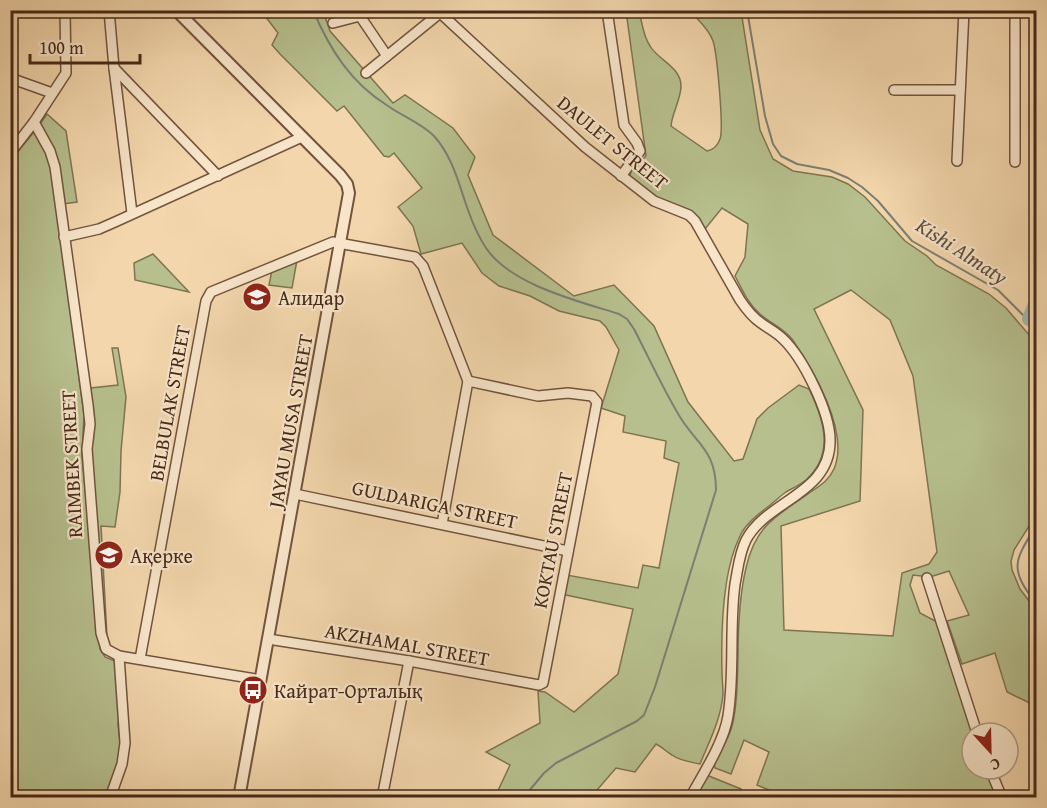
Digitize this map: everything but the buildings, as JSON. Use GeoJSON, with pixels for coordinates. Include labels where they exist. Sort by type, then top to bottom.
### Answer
{"type":"FeatureCollection","features":[{"type":"Feature","properties":{"kind":"street"},"geometry":{"type":"LineString","coordinates":[[10,153],[34,122],[66,73],[65,10]]}},
{"type":"Feature","properties":{"kind":"street"},"geometry":{"type":"LineString","coordinates":[[109,10],[132,213]]}},
{"type":"Feature","properties":{"kind":"street","name":"JAYAU MUSA STREET"},"geometry":{"type":"LineString","coordinates":[[176,10],[340,174],[349,188],[341,243],[239,798]]}},
{"type":"Feature","properties":{"kind":"street"},"geometry":{"type":"LineString","coordinates":[[607,10],[622,117],[626,130],[637,142],[640,151],[621,176]]}},
{"type":"Feature","properties":{"kind":"street"},"geometry":{"type":"LineString","coordinates":[[957,161],[964,10]]}},
{"type":"Feature","properties":{"kind":"street"},"geometry":{"type":"LineString","coordinates":[[1015,10],[1015,162]]}},
{"type":"Feature","properties":{"kind":"street"},"geometry":{"type":"LineString","coordinates":[[366,73],[438,12]]}},
{"type":"Feature","properties":{"kind":"street","name":"DAULET STREET"},"geometry":{"type":"LineString","coordinates":[[438,12],[585,147],[654,201],[689,215],[695,221],[740,300],[754,317],[790,346],[818,394],[828,426],[829,452],[821,473],[814,482],[760,522],[742,550],[733,600],[728,717],[716,748],[690,798]]}},
{"type":"Feature","properties":{"kind":"street"},"geometry":{"type":"LineString","coordinates":[[333,22],[360,16],[387,56]]}},
{"type":"Feature","properties":{"kind":"street"},"geometry":{"type":"LineString","coordinates":[[114,68],[218,176]]}},
{"type":"Feature","properties":{"kind":"street"},"geometry":{"type":"LineString","coordinates":[[10,78],[52,93]]}},
{"type":"Feature","properties":{"kind":"street"},"geometry":{"type":"LineString","coordinates":[[894,90],[960,90]]}},
{"type":"Feature","properties":{"kind":"street","name":"RAIMBEK STREET"},"geometry":{"type":"LineString","coordinates":[[34,122],[51,151],[55,167],[90,418],[87,449],[101,633],[106,649],[119,656]]}},
{"type":"Feature","properties":{"kind":"street"},"geometry":{"type":"LineString","coordinates":[[64,237],[99,229],[302,137]]}},
{"type":"Feature","properties":{"kind":"street","name":"BELBULAK STREET"},"geometry":{"type":"LineString","coordinates":[[140,659],[208,297],[211,292],[331,243],[341,243]]}},
{"type":"Feature","properties":{"kind":"street"},"geometry":{"type":"LineString","coordinates":[[341,243],[418,258],[468,381],[442,524]]}},
{"type":"Feature","properties":{"kind":"street","name":"KOKTAU STREET"},"geometry":{"type":"LineString","coordinates":[[468,381],[532,395],[574,393],[592,396],[596,399],[597,406],[543,682],[539,685]]}},
{"type":"Feature","properties":{"kind":"street","name":"GULDARIGA STREET"},"geometry":{"type":"LineString","coordinates":[[295,494],[567,551]]}},
{"type":"Feature","properties":{"kind":"street"},"geometry":{"type":"LineString","coordinates":[[927,578],[973,721]]}},
{"type":"Feature","properties":{"kind":"street","name":"AKZHAMAL STREET"},"geometry":{"type":"LineString","coordinates":[[268,639],[409,661],[539,685]]}},
{"type":"Feature","properties":{"kind":"street"},"geometry":{"type":"LineString","coordinates":[[110,798],[125,748],[119,656],[261,680]]}},
{"type":"Feature","properties":{"kind":"street"},"geometry":{"type":"LineString","coordinates":[[382,798],[409,661]]}},
{"type":"Feature","properties":{"kind":"street"},"geometry":{"type":"LineString","coordinates":[[995,781],[1002,798]]}},
{"type":"Feature","properties":{"kind":"green space"},"geometry":{"type":"Polygon","coordinates":[[[264,10],[323,11],[330,31],[393,103],[405,95],[453,128],[475,157],[468,175],[493,235],[574,296],[614,285],[654,326],[688,402],[734,461],[743,459],[757,419],[768,408],[799,385],[809,389],[819,413],[824,436],[821,459],[806,480],[783,494],[751,521],[742,532],[734,551],[729,567],[724,602],[722,703],[700,764],[678,759],[656,744],[635,772],[616,768],[591,797],[495,797],[510,765],[486,752],[540,723],[538,691],[545,692],[574,712],[618,674],[633,609],[566,595],[564,592],[567,575],[638,588],[643,565],[659,568],[679,463],[664,458],[666,441],[623,432],[625,416],[601,408],[619,350],[600,321],[559,311],[530,296],[499,286],[482,273],[462,243],[421,254],[413,226],[398,207],[422,188],[394,153],[389,157],[384,156],[344,106],[337,111],[272,45],[278,33],[262,12],[264,10]]]}},
{"type":"Feature","properties":{"kind":"green space"},"geometry":{"type":"Polygon","coordinates":[[[626,11],[639,11],[648,42],[680,79],[681,91],[671,126],[707,151],[717,145],[721,132],[715,48],[703,25],[690,11],[741,11],[760,130],[773,159],[793,171],[832,177],[848,184],[865,197],[905,241],[936,265],[989,294],[1006,308],[1036,343],[1036,515],[1014,550],[1011,561],[1012,570],[1020,589],[1036,610],[1036,706],[1007,692],[995,653],[962,664],[947,621],[969,615],[949,571],[930,577],[913,575],[910,585],[920,613],[939,623],[971,721],[960,721],[960,781],[992,781],[998,797],[786,797],[757,785],[769,752],[744,740],[731,774],[715,768],[714,763],[729,736],[734,718],[740,601],[750,553],[762,530],[770,522],[830,476],[838,454],[837,437],[827,401],[810,367],[792,339],[752,306],[735,276],[745,257],[748,224],[722,208],[705,229],[690,211],[652,195],[640,186],[630,176],[631,170],[646,156],[626,11]],[[851,290],[814,309],[863,410],[860,501],[781,526],[784,630],[893,636],[902,573],[929,564],[937,552],[913,376],[890,320],[851,290]]]}},
{"type":"Feature","properties":{"kind":"green space"},"geometry":{"type":"Polygon","coordinates":[[[47,114],[66,131],[77,202],[63,204],[40,124],[47,114]]]}},
{"type":"Feature","properties":{"kind":"green space"},"geometry":{"type":"Polygon","coordinates":[[[34,132],[47,154],[52,173],[84,415],[82,455],[100,649],[105,657],[117,662],[118,725],[122,757],[108,797],[11,798],[10,161],[34,132]]]}},
{"type":"Feature","properties":{"kind":"green space"},"geometry":{"type":"Polygon","coordinates":[[[153,254],[189,292],[135,280],[134,263],[153,254]]]}},
{"type":"Feature","properties":{"kind":"green space"},"geometry":{"type":"Polygon","coordinates":[[[297,260],[292,288],[269,285],[272,270],[297,260]]]}},
{"type":"Feature","properties":{"kind":"green space"},"geometry":{"type":"Polygon","coordinates":[[[112,348],[118,348],[126,397],[120,492],[115,527],[101,526],[107,637],[89,443],[93,421],[91,388],[118,385],[112,348]]]}},
{"type":"Feature","properties":{"kind":"green space"},"geometry":{"type":"Polygon","coordinates":[[[709,776],[741,789],[738,797],[694,798],[706,777],[709,776]]]}},
{"type":"Feature","properties":{"kind":"waterway"},"geometry":{"type":"LineString","coordinates":[[313,10],[334,52],[352,76],[393,110],[429,131],[441,144],[455,172],[478,234],[497,261],[528,282],[565,297],[619,314],[627,319],[674,406],[705,450],[713,466],[716,490],[655,687],[644,715],[637,721],[556,763],[544,773],[523,798]]}},
{"type":"Feature","properties":{"kind":"waterway","name":"Kіshі Almaty"},"geometry":{"type":"LineString","coordinates":[[747,10],[765,116],[773,144],[781,156],[797,164],[829,170],[862,187],[878,201],[912,241],[998,290],[1036,328]]}},
{"type":"Feature","properties":{"kind":"waterway"},"geometry":{"type":"LineString","coordinates":[[1029,319],[1036,302]]}},
{"type":"Feature","properties":{"kind":"waterway","name":"Kіshі Almaty"},"geometry":{"type":"LineString","coordinates":[[1036,526],[1023,547],[1018,564],[1021,581],[1036,603]]}},
{"type":"Feature","properties":{"kind":"place","name":"Алидар"},"geometry":{"type":"Point","coordinates":[257,297]}},
{"type":"Feature","properties":{"kind":"place","name":"Ақерке"},"geometry":{"type":"Point","coordinates":[109,555]}},
{"type":"Feature","properties":{"kind":"place","name":"Кайрат-Орталық"},"geometry":{"type":"Point","coordinates":[253,690]}}]}
